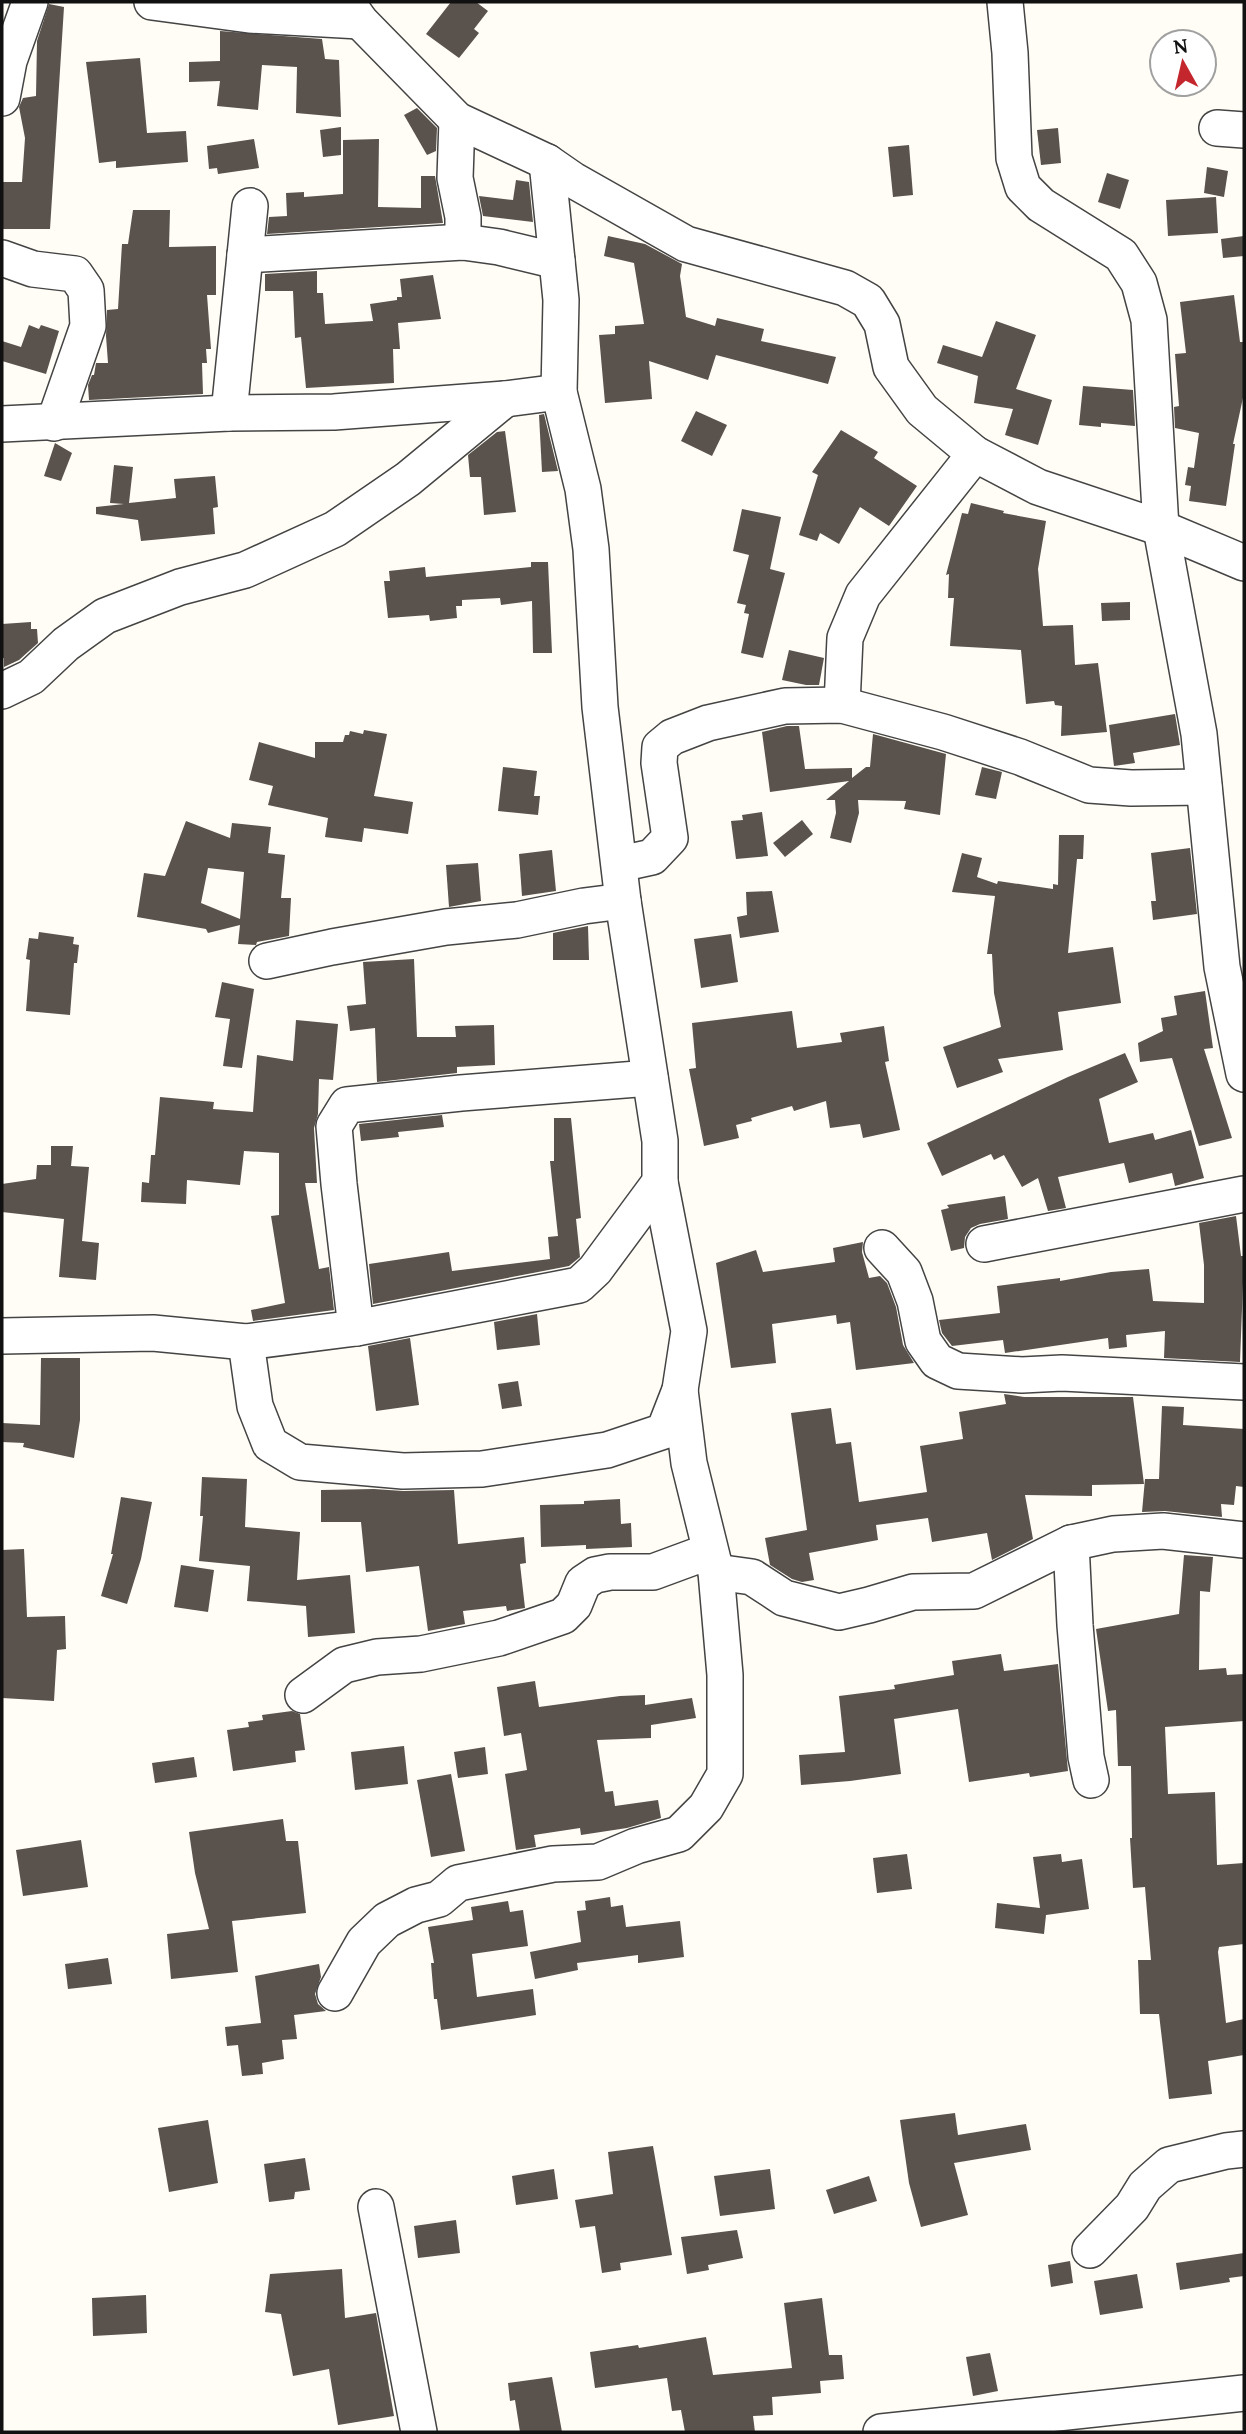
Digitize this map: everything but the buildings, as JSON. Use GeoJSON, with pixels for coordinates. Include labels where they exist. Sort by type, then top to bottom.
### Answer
{"type":"FeatureCollection","features":[{"type":"Feature","properties":{"kind":"street"},"geometry":{"type":"LineString","coordinates":[[2,97],[9,61],[30,2]]}},
{"type":"Feature","properties":{"kind":"street"},"geometry":{"type":"LineString","coordinates":[[152,2],[249,15],[353,11],[457,120],[547,162],[573,180],[686,244],[845,288],[868,301],[882,324],[891,367],[922,410],[975,454],[1038,487],[1161,528],[1244,563]]}},
{"type":"Feature","properties":{"kind":"street"},"geometry":{"type":"LineString","coordinates":[[1005,2],[1014,158],[1023,187],[1041,205],[1121,255],[1139,283],[1149,320],[1161,528],[1199,734],[1222,967],[1244,1074]]}},
{"type":"Feature","properties":{"kind":"street"},"geometry":{"type":"LineString","coordinates":[[457,120],[455,178],[463,217],[463,242]]}},
{"type":"Feature","properties":{"kind":"street"},"geometry":{"type":"LineString","coordinates":[[246,1342],[255,1406],[270,1444],[300,1462],[403,1471],[482,1469],[607,1450],[664,1431],[680,1390],[689,1331],[660,1182],[660,1141],[623,901],[600,707],[591,549],[583,489],[559,393],[561,300],[547,162]]}},
{"type":"Feature","properties":{"kind":"street"},"geometry":{"type":"LineString","coordinates":[[229,412],[250,206]]}},
{"type":"Feature","properties":{"kind":"street"},"geometry":{"type":"LineString","coordinates":[[245,255],[463,242],[499,247],[557,261]]}},
{"type":"Feature","properties":{"kind":"street"},"geometry":{"type":"LineString","coordinates":[[2,258],[33,269],[75,274],[86,290],[88,326],[54,423]]}},
{"type":"Feature","properties":{"kind":"street"},"geometry":{"type":"LineString","coordinates":[[2,424],[229,412],[334,412],[559,393]]}},
{"type":"Feature","properties":{"kind":"street"},"geometry":{"type":"LineString","coordinates":[[2,691],[30,677],[66,644],[106,616],[180,587],[245,570],[335,529],[408,479],[505,399]]}},
{"type":"Feature","properties":{"kind":"street"},"geometry":{"type":"LineString","coordinates":[[842,705],[845,638],[863,595],[975,454]]}},
{"type":"Feature","properties":{"kind":"street"},"geometry":{"type":"LineString","coordinates":[[620,864],[652,857],[670,838],[659,763],[660,747],[672,737],[708,723],[785,706],[842,705],[943,732],[1020,757],[1089,785],[1131,788],[1204,787]]}},
{"type":"Feature","properties":{"kind":"street"},"geometry":{"type":"LineString","coordinates":[[267,961],[408,934],[517,920],[623,901]]}},
{"type":"Feature","properties":{"kind":"street"},"geometry":{"type":"LineString","coordinates":[[356,1328],[334,1126],[348,1105],[650,1077]]}},
{"type":"Feature","properties":{"kind":"street"},"geometry":{"type":"LineString","coordinates":[[2,1336],[153,1333],[246,1342],[356,1328],[579,1286],[595,1270],[660,1182]]}},
{"type":"Feature","properties":{"kind":"street"},"geometry":{"type":"LineString","coordinates":[[984,1244],[1244,1194]]}},
{"type":"Feature","properties":{"kind":"street"},"geometry":{"type":"LineString","coordinates":[[882,1248],[904,1272],[915,1301],[923,1341],[937,1360],[958,1371],[1244,1382]]}},
{"type":"Feature","properties":{"kind":"street"},"geometry":{"type":"LineString","coordinates":[[335,1993],[364,1942],[387,1920],[416,1905],[439,1899],[458,1883],[553,1864],[597,1862],[636,1846],[679,1834],[706,1807],[725,1774],[725,1675],[713,1561],[689,1464],[680,1390]]}},
{"type":"Feature","properties":{"kind":"street"},"geometry":{"type":"LineString","coordinates":[[303,1695],[344,1665],[377,1657],[421,1654],[499,1638],[563,1616],[574,1605],[583,1583],[610,1572],[653,1572],[713,1561],[752,1577],[784,1598],[839,1612],[913,1592],[974,1591],[1071,1543],[1114,1534],[1163,1531],[1244,1540]]}},
{"type":"Feature","properties":{"kind":"street"},"geometry":{"type":"LineString","coordinates":[[1071,1543],[1086,1757],[1091,1780]]}},
{"type":"Feature","properties":{"kind":"street"},"geometry":{"type":"LineString","coordinates":[[1090,2250],[1132,2207],[1145,2186],[1169,2165],[1244,2149]]}},
{"type":"Feature","properties":{"kind":"street"},"geometry":{"type":"LineString","coordinates":[[376,2207],[419,2432]]}},
{"type":"Feature","properties":{"kind":"street"},"geometry":{"type":"LineString","coordinates":[[881,2432],[1244,2393]]}}]}
